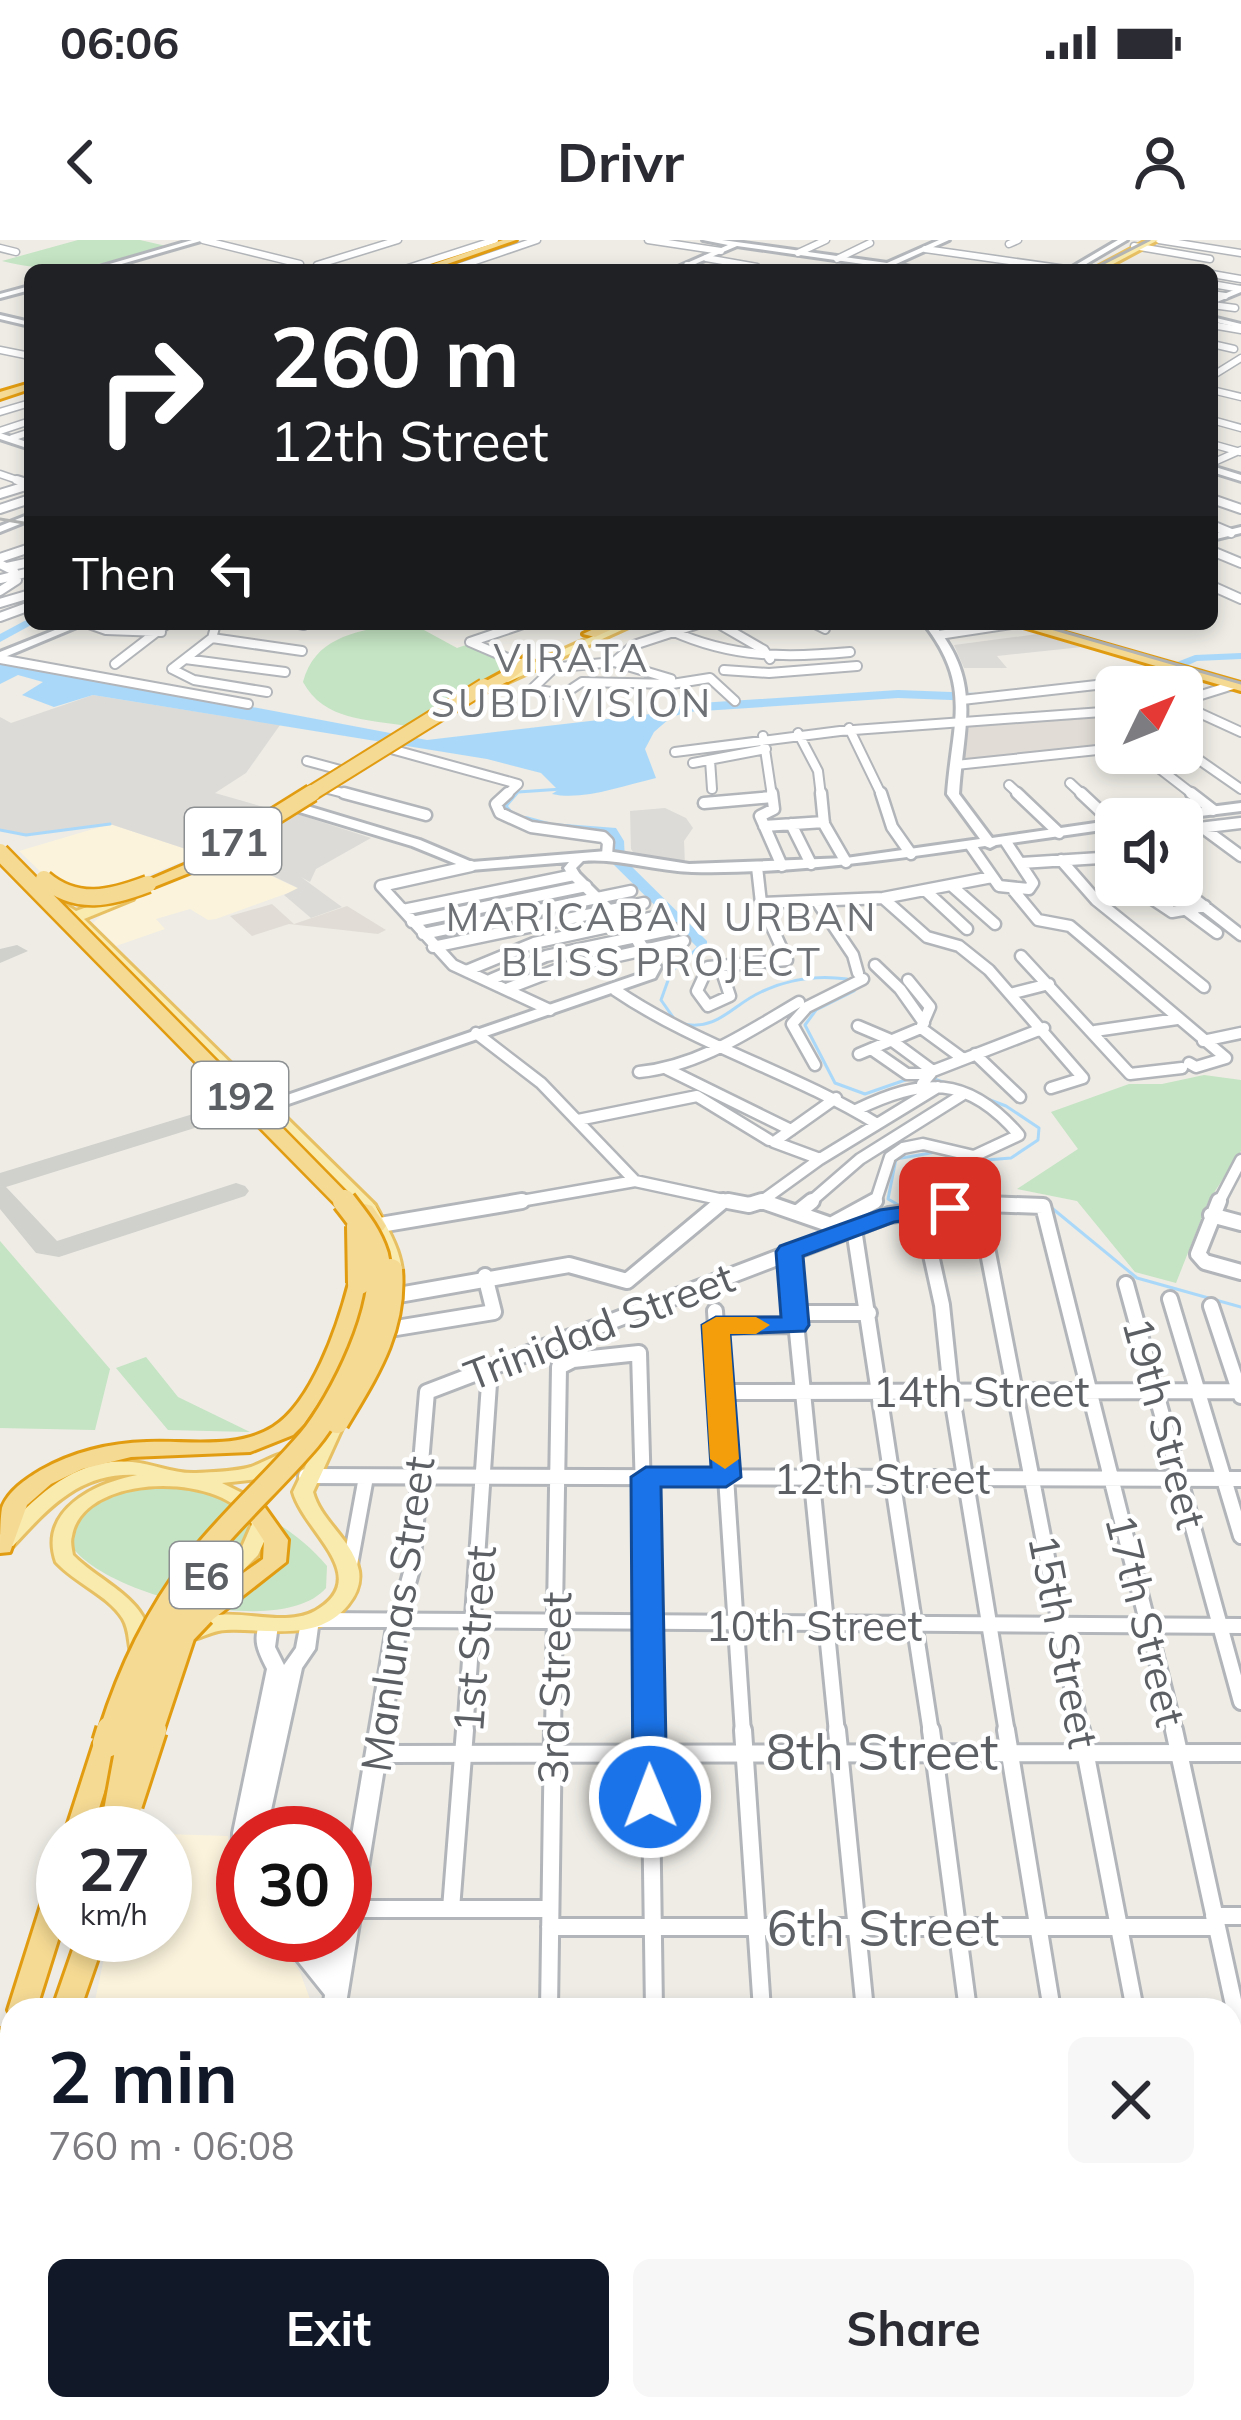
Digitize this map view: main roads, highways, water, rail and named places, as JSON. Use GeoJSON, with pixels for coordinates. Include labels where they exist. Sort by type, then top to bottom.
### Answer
{"type":"FeatureCollection","features":[{"type":"Feature","properties":{"kind":"highway"},"geometry":{"type":"LineString","coordinates":[[430,264],[512,240]]}},
{"type":"Feature","properties":{"kind":"highway"},"geometry":{"type":"LineString","coordinates":[[436,264],[471,260],[524,240]]}},
{"type":"Feature","properties":{"kind":"highway"},"geometry":{"type":"LineString","coordinates":[[590,634],[599,630]]}},
{"type":"Feature","properties":{"kind":"highway"},"geometry":{"type":"LineString","coordinates":[[1041,630],[1176,662]]}},
{"type":"Feature","properties":{"kind":"highway"},"geometry":{"type":"LineString","coordinates":[[1070,630],[1184,666]]}},
{"type":"Feature","properties":{"kind":"highway"},"geometry":{"type":"LineString","coordinates":[[1081,630],[1186,666]]}},
{"type":"Feature","properties":{"kind":"highway"},"geometry":{"type":"LineString","coordinates":[[0,846],[57,892],[76,898],[118,896],[216,855],[525,663]]}},
{"type":"Feature","properties":{"kind":"highway"},"geometry":{"type":"LineString","coordinates":[[1203,672],[1239,682]]}},
{"type":"Feature","properties":{"kind":"highway","name":"E6"},"geometry":{"type":"LineString","coordinates":[[0,846],[356,1213],[378,1259],[379,1302],[367,1335],[313,1435],[199,1560],[143,1642],[121,1694],[89,1806]]}},
{"type":"Feature","properties":{"kind":"highway","name":"E6"},"geometry":{"type":"LineString","coordinates":[[0,846],[353,1196],[376,1226],[394,1285],[394,1301],[376,1356],[329,1436],[213,1566],[162,1641],[128,1736],[121,1806]]}},
{"type":"Feature","properties":{"kind":"highway"},"geometry":{"type":"LineString","coordinates":[[2,1546],[5,1520],[17,1501],[44,1479],[81,1461],[126,1450],[248,1444],[290,1427],[328,1363],[356,1302],[360,1261],[356,1213]]}},
{"type":"Feature","properties":{"kind":"highway"},"geometry":{"type":"LineString","coordinates":[[127,1806],[184,1634],[202,1614],[261,1576],[274,1562],[277,1548],[268,1522],[253,1507]]}},
{"type":"Feature","properties":{"kind":"highway"},"geometry":{"type":"LineString","coordinates":[[29,1998],[40,1962]]}},
{"type":"Feature","properties":{"kind":"highway"},"geometry":{"type":"LineString","coordinates":[[70,1998],[84,1962]]}},
{"type":"Feature","properties":{"kind":"main road"},"geometry":{"type":"LineString","coordinates":[[1104,264],[1147,243]]}},
{"type":"Feature","properties":{"kind":"main road","name":"171"},"geometry":{"type":"LineString","coordinates":[[525,663],[612,630]]}},
{"type":"Feature","properties":{"kind":"main road","name":"171"},"geometry":{"type":"LineString","coordinates":[[256,831],[300,808],[525,663],[590,634]]}},
{"type":"Feature","properties":{"kind":"main road","name":"171"},"geometry":{"type":"LineString","coordinates":[[67,916],[205,865],[344,771],[399,741]]}},
{"type":"Feature","properties":{"kind":"main road","name":"192"},"geometry":{"type":"LineString","coordinates":[[0,846],[380,1225],[394,1263],[382,1330],[307,1476],[304,1502],[349,1571],[344,1596],[312,1621],[220,1622],[187,1635],[166,1659]]}},
{"type":"Feature","properties":{"kind":"main road","name":"192"},"geometry":{"type":"LineString","coordinates":[[218,1065],[269,1106],[322,1168],[363,1230],[388,1292]]}},
{"type":"Feature","properties":{"kind":"main road"},"geometry":{"type":"LineString","coordinates":[[2,1546],[36,1504],[76,1479],[124,1467],[190,1480],[260,1472],[291,1454],[344,1373],[388,1292]]}},
{"type":"Feature","properties":{"kind":"main road"},"geometry":{"type":"LineString","coordinates":[[89,1806],[141,1642],[137,1619],[67,1562],[60,1545],[63,1530],[76,1510],[98,1496],[131,1483],[165,1478]]}},
{"type":"Feature","properties":{"kind":"main road"},"geometry":{"type":"LineString","coordinates":[[125,1806],[166,1659],[181,1623],[254,1545],[262,1524],[253,1507],[190,1480]]}},
{"type":"Feature","properties":{"kind":"main road"},"geometry":{"type":"LineString","coordinates":[[30,1998],[42,1962]]}},
{"type":"Feature","properties":{"kind":"main road"},"geometry":{"type":"LineString","coordinates":[[81,1998],[89,1962]]}},
{"type":"Feature","properties":{"kind":"water"},"geometry":{"type":"Polygon","coordinates":[[[21,662],[97,682],[427,740],[668,712],[669,719],[645,749],[656,778],[564,796],[552,794],[558,790],[541,773],[487,759],[93,695],[54,707],[22,695],[43,682],[18,675],[0,684],[0,663],[21,662]]]}},
{"type":"Feature","properties":{"kind":"waterway"},"geometry":{"type":"LineString","coordinates":[[0,639],[24,625]]}},
{"type":"Feature","properties":{"kind":"waterway"},"geometry":{"type":"LineString","coordinates":[[1178,666],[1195,658],[1241,656]]}},
{"type":"Feature","properties":{"kind":"waterway"},"geometry":{"type":"LineString","coordinates":[[648,721],[685,708],[898,694],[977,697]]}},
{"type":"Feature","properties":{"kind":"waterway"},"geometry":{"type":"LineString","coordinates":[[513,814],[506,806],[518,792],[562,789]]}},
{"type":"Feature","properties":{"kind":"waterway"},"geometry":{"type":"LineString","coordinates":[[526,820],[552,827],[611,831],[618,861],[702,944]]}},
{"type":"Feature","properties":{"kind":"waterway"},"geometry":{"type":"LineString","coordinates":[[0,830],[26,835],[110,824]]}},
{"type":"Feature","properties":{"kind":"waterway"},"geometry":{"type":"LineString","coordinates":[[675,1020],[661,1000],[671,972],[702,944]]}},
{"type":"Feature","properties":{"kind":"waterway"},"geometry":{"type":"LineString","coordinates":[[683,1024],[706,1024],[782,984],[847,979],[854,991],[816,1010],[805,1025],[835,1083],[865,1094],[911,1078]]}},
{"type":"Feature","properties":{"kind":"waterway"},"geometry":{"type":"LineString","coordinates":[[932,1078],[1006,1106],[1039,1128],[1038,1140],[1011,1158],[974,1161]]}},
{"type":"Feature","properties":{"kind":"waterway"},"geometry":{"type":"LineString","coordinates":[[902,1207],[888,1199],[896,1159],[936,1152]]}},
{"type":"Feature","properties":{"kind":"waterway"},"geometry":{"type":"LineString","coordinates":[[982,1198],[1026,1199]]}},
{"type":"Feature","properties":{"kind":"waterway"},"geometry":{"type":"LineString","coordinates":[[1047,1204],[1137,1278],[1241,1307]]}},
{"type":"Feature","properties":{"kind":"tram line"},"geometry":{"type":"LineString","coordinates":[[1102,264],[1149,240]]}},
{"type":"Feature","properties":{"kind":"tram line"},"geometry":{"type":"LineString","coordinates":[[0,519],[24,523]]}},
{"type":"Feature","properties":{"kind":"tram line"},"geometry":{"type":"LineString","coordinates":[[1058,630],[1241,683]]}},
{"type":"Feature","properties":{"kind":"district","name":"VIRATA SUBDIVISION"},"geometry":{"type":"Point","coordinates":[572,680]}},
{"type":"Feature","properties":{"kind":"district","name":"MARICABAN URBAN BLISS PROJECT"},"geometry":{"type":"Point","coordinates":[662,938]}}]}
